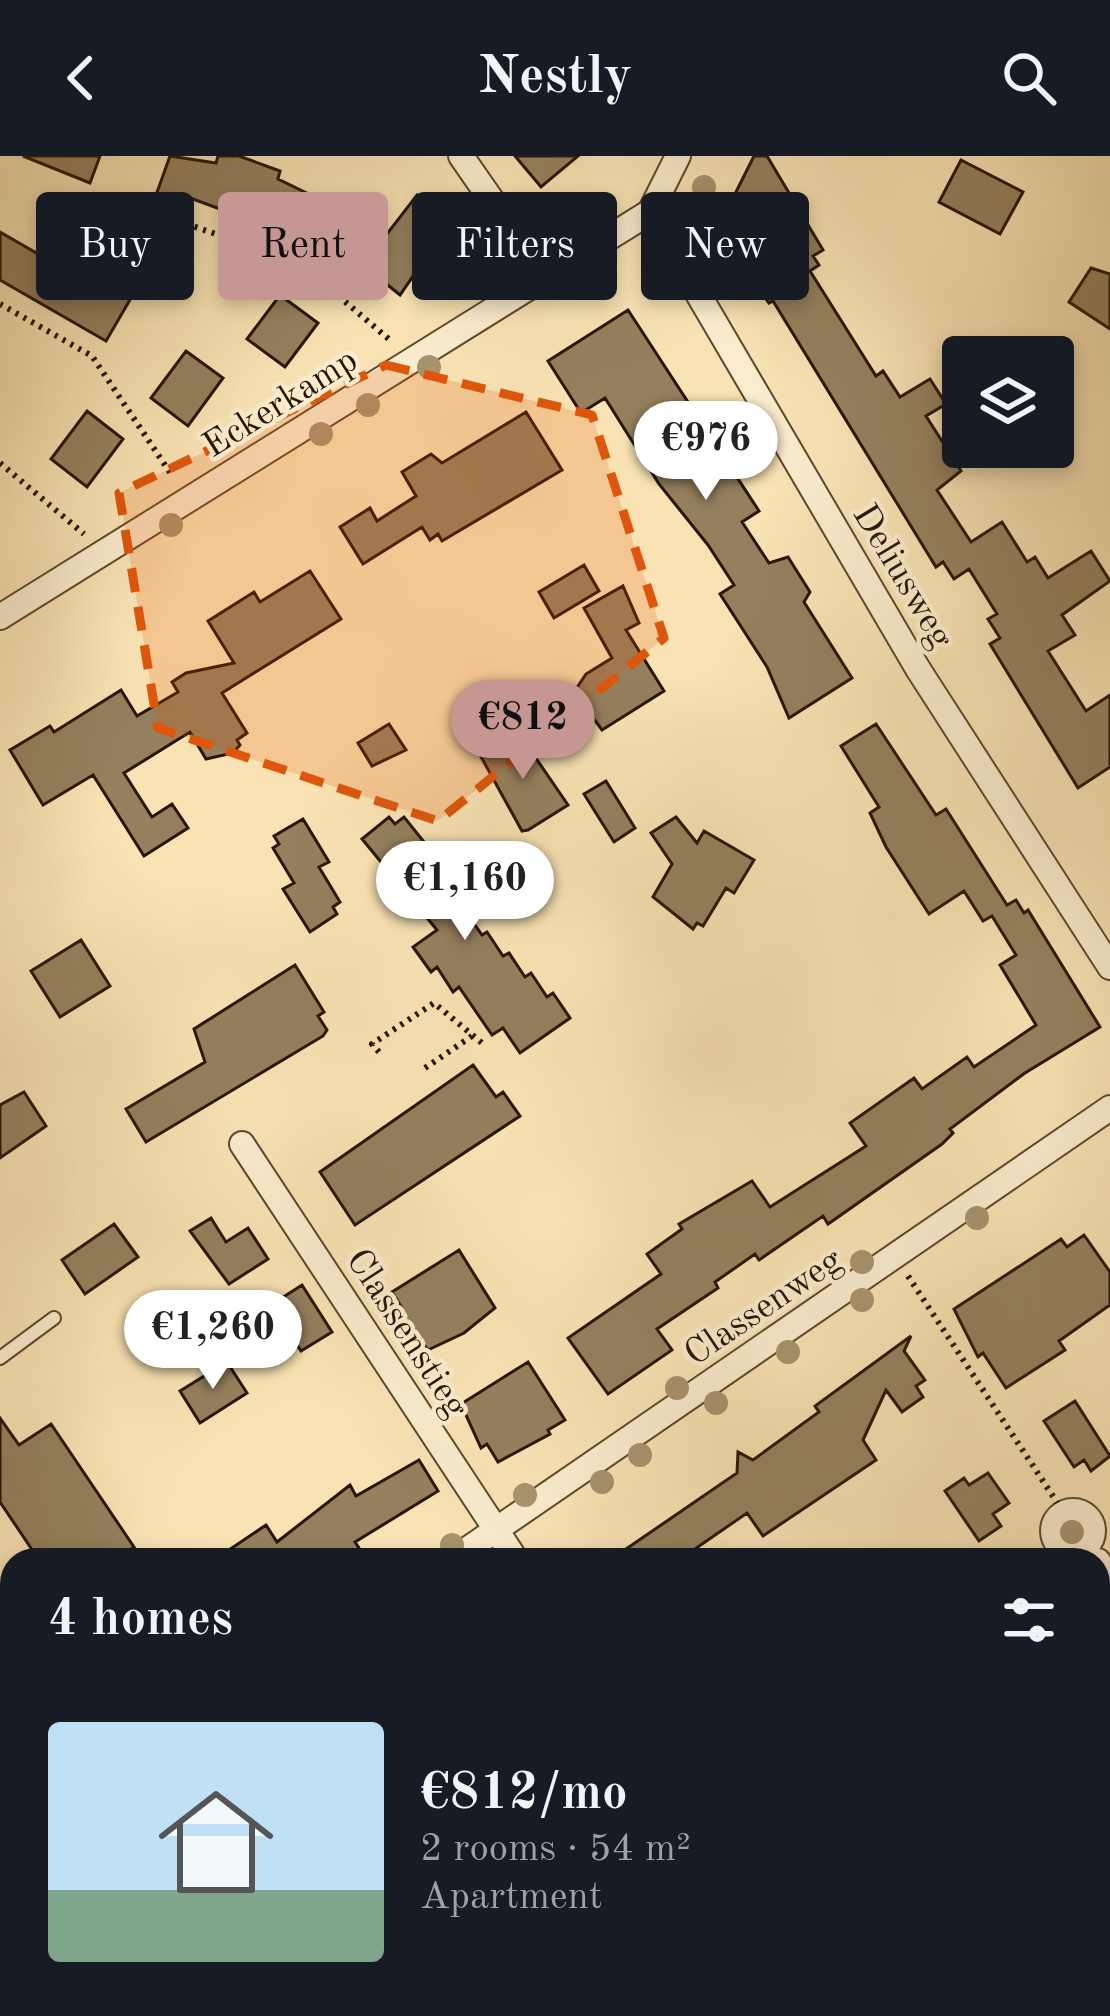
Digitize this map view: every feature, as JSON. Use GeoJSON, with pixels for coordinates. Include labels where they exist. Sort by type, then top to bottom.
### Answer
{"type":"FeatureCollection","features":[{"type":"Feature","properties":{"kind":"street"},"geometry":{"type":"LineString","coordinates":[[461,156],[486,192]]}},
{"type":"Feature","properties":{"kind":"street"},"geometry":{"type":"LineString","coordinates":[[660,192],[678,156]]}},
{"type":"Feature","properties":{"kind":"street","name":"Eckerkamp"},"geometry":{"type":"LineString","coordinates":[[0,617],[508,300]]}},
{"type":"Feature","properties":{"kind":"street","name":"Deliusweg"},"geometry":{"type":"LineString","coordinates":[[702,300],[918,669],[1110,967]]}},
{"type":"Feature","properties":{"kind":"street","name":"Classenweg"},"geometry":{"type":"LineString","coordinates":[[469,1548],[1110,1108]]}},
{"type":"Feature","properties":{"kind":"street","name":"Classenstieg"},"geometry":{"type":"LineString","coordinates":[[242,1144],[508,1548]]}},
{"type":"Feature","properties":{"kind":"street"},"geometry":{"type":"LineString","coordinates":[[1064,1513],[1082,1513],[1091,1522],[1093,1548]]}},
{"type":"Feature","properties":{"kind":"lane"},"geometry":{"type":"LineString","coordinates":[[0,1358],[55,1318]]}},
{"type":"Feature","properties":{"kind":"path","name":"Eckerkamp"},"geometry":{"type":"LineString","coordinates":[[194,226],[300,263],[395,344],[407,363]]}},
{"type":"Feature","properties":{"kind":"path","name":"Eckerkamp"},"geometry":{"type":"LineString","coordinates":[[0,304],[92,356],[188,500]]}},
{"type":"Feature","properties":{"kind":"path"},"geometry":{"type":"LineString","coordinates":[[0,463],[105,552]]}},
{"type":"Feature","properties":{"kind":"path"},"geometry":{"type":"LineString","coordinates":[[379,1052],[372,1044],[434,1003],[482,1043]]}},
{"type":"Feature","properties":{"kind":"path"},"geometry":{"type":"LineString","coordinates":[[425,1068],[473,1036]]}},
{"type":"Feature","properties":{"kind":"path"},"geometry":{"type":"LineString","coordinates":[[896,1258],[1064,1513]]}},
{"type":"Feature","properties":{"kind":"highlighted area"},"geometry":{"type":"Polygon","coordinates":[[[386,365],[592,415],[664,638],[438,821],[158,728],[119,493],[386,365]]]}},
{"type":"Feature","properties":{"kind":"building"},"geometry":{"type":"Polygon","coordinates":[[[23,156],[100,156],[90,183],[23,156]]]}},
{"type":"Feature","properties":{"kind":"building"},"geometry":{"type":"Polygon","coordinates":[[[170,156],[216,163],[218,156],[239,156],[280,171],[278,179],[305,192],[218,192],[218,208],[194,199],[194,192],[157,192],[170,156]]]}},
{"type":"Feature","properties":{"kind":"building"},"geometry":{"type":"Polygon","coordinates":[[[515,156],[578,156],[541,187],[515,156]]]}},
{"type":"Feature","properties":{"kind":"building"},"geometry":{"type":"Polygon","coordinates":[[[754,156],[767,156],[788,192],[736,192],[754,156]]]}},
{"type":"Feature","properties":{"kind":"building"},"geometry":{"type":"Polygon","coordinates":[[[961,160],[1023,192],[1000,234],[939,202],[961,160]]]}},
{"type":"Feature","properties":{"kind":"building"},"geometry":{"type":"Polygon","coordinates":[[[412,201],[412,278],[400,295],[388,285],[388,233],[412,201]]]}},
{"type":"Feature","properties":{"kind":"building"},"geometry":{"type":"Polygon","coordinates":[[[809,226],[823,250],[813,256],[819,265],[810,271],[876,376],[883,371],[900,397],[930,379],[942,398],[942,406],[926,416],[942,441],[942,468],[961,471],[937,490],[971,542],[1002,522],[1027,562],[1035,557],[1048,578],[1091,551],[1110,581],[1062,615],[1075,635],[1048,651],[1086,711],[1110,695],[1110,767],[1078,788],[990,644],[1000,638],[988,619],[997,614],[969,569],[954,579],[943,562],[936,567],[773,301],[767,300],[809,300],[809,226]]]}},
{"type":"Feature","properties":{"kind":"building"},"geometry":{"type":"Polygon","coordinates":[[[0,232],[36,253],[36,300],[130,300],[106,341],[0,280],[0,232]]]}},
{"type":"Feature","properties":{"kind":"building"},"geometry":{"type":"Polygon","coordinates":[[[1091,268],[1110,274],[1110,329],[1069,302],[1091,268]]]}},
{"type":"Feature","properties":{"kind":"building"},"geometry":{"type":"Polygon","coordinates":[[[276,300],[287,300],[318,323],[285,367],[247,339],[276,300]]]}},
{"type":"Feature","properties":{"kind":"building"},"geometry":{"type":"Polygon","coordinates":[[[628,310],[759,511],[742,522],[769,563],[788,557],[810,592],[804,602],[852,678],[789,718],[767,667],[720,594],[734,585],[708,545],[659,484],[605,398],[581,413],[548,361],[628,310]]]}},
{"type":"Feature","properties":{"kind":"building"},"geometry":{"type":"Polygon","coordinates":[[[186,351],[223,378],[188,426],[151,398],[186,351]]]}},
{"type":"Feature","properties":{"kind":"building"},"geometry":{"type":"Polygon","coordinates":[[[87,411],[123,439],[87,487],[51,459],[87,411]]]}},
{"type":"Feature","properties":{"kind":"building"},"geometry":{"type":"Polygon","coordinates":[[[526,412],[562,470],[442,541],[438,534],[430,540],[422,527],[363,564],[340,527],[370,508],[377,521],[416,496],[402,472],[431,454],[442,463],[526,412]]]}},
{"type":"Feature","properties":{"kind":"building"},"geometry":{"type":"Polygon","coordinates":[[[584,565],[599,591],[554,618],[539,592],[584,565]]]}},
{"type":"Feature","properties":{"kind":"building"},"geometry":{"type":"Polygon","coordinates":[[[310,571],[341,619],[222,693],[247,733],[237,740],[240,745],[233,753],[206,759],[190,732],[124,773],[152,817],[172,804],[188,828],[144,856],[93,775],[43,805],[10,750],[50,726],[54,732],[121,690],[137,716],[178,692],[172,682],[186,673],[234,663],[208,621],[254,592],[260,602],[310,571]]]}},
{"type":"Feature","properties":{"kind":"building"},"geometry":{"type":"Polygon","coordinates":[[[623,586],[639,623],[626,630],[664,691],[602,730],[574,692],[586,674],[612,658],[584,608],[623,586]]]}},
{"type":"Feature","properties":{"kind":"building"},"geometry":{"type":"Polygon","coordinates":[[[389,724],[406,750],[372,766],[358,743],[389,724]]]}},
{"type":"Feature","properties":{"kind":"building"},"geometry":{"type":"Polygon","coordinates":[[[876,724],[936,815],[946,809],[1007,905],[1016,900],[1024,913],[1028,910],[1100,1027],[1025,1073],[950,1129],[953,1133],[942,1144],[828,1224],[823,1216],[759,1260],[755,1254],[715,1282],[718,1288],[657,1329],[672,1350],[608,1394],[568,1338],[661,1274],[647,1254],[682,1229],[679,1224],[752,1181],[770,1207],[866,1146],[850,1123],[914,1078],[922,1089],[967,1057],[974,1067],[1036,1025],[1000,965],[1016,955],[992,916],[983,921],[964,891],[929,914],[886,847],[870,813],[879,807],[841,746],[876,724]]]}},
{"type":"Feature","properties":{"kind":"building"},"geometry":{"type":"Polygon","coordinates":[[[518,732],[568,805],[522,831],[480,755],[518,732]]]}},
{"type":"Feature","properties":{"kind":"building"},"geometry":{"type":"Polygon","coordinates":[[[606,781],[635,828],[614,842],[584,794],[606,781]]]}},
{"type":"Feature","properties":{"kind":"building"},"geometry":{"type":"Polygon","coordinates":[[[389,817],[395,824],[404,817],[449,873],[442,878],[482,935],[487,932],[503,956],[509,953],[525,977],[531,973],[547,997],[553,993],[570,1018],[520,1053],[503,1028],[492,1035],[459,987],[453,992],[437,967],[431,972],[413,947],[437,930],[362,839],[389,817]]]}},
{"type":"Feature","properties":{"kind":"building"},"geometry":{"type":"Polygon","coordinates":[[[676,817],[697,843],[704,831],[754,860],[734,893],[726,888],[703,926],[697,923],[693,929],[653,897],[672,864],[651,833],[676,817]]]}},
{"type":"Feature","properties":{"kind":"building"},"geometry":{"type":"Polygon","coordinates":[[[303,819],[329,862],[319,867],[340,902],[333,907],[337,914],[310,932],[283,889],[294,883],[273,848],[279,844],[274,836],[303,819]]]}},
{"type":"Feature","properties":{"kind":"building"},"geometry":{"type":"Polygon","coordinates":[[[81,940],[110,986],[60,1017],[31,971],[81,940]]]}},
{"type":"Feature","properties":{"kind":"building"},"geometry":{"type":"Polygon","coordinates":[[[295,965],[324,1012],[318,1016],[327,1030],[323,1036],[146,1142],[126,1109],[205,1062],[194,1029],[295,965]]]}},
{"type":"Feature","properties":{"kind":"building"},"geometry":{"type":"Polygon","coordinates":[[[473,1065],[496,1097],[503,1092],[520,1116],[355,1225],[320,1172],[473,1065]]]}},
{"type":"Feature","properties":{"kind":"building"},"geometry":{"type":"Polygon","coordinates":[[[24,1092],[46,1126],[0,1158],[0,1105],[24,1092]]]}},
{"type":"Feature","properties":{"kind":"building"},"geometry":{"type":"Polygon","coordinates":[[[211,1218],[226,1242],[248,1228],[268,1259],[229,1284],[190,1231],[211,1218]]]}},
{"type":"Feature","properties":{"kind":"building"},"geometry":{"type":"Polygon","coordinates":[[[114,1224],[138,1257],[85,1294],[62,1260],[114,1224]]]}},
{"type":"Feature","properties":{"kind":"building"},"geometry":{"type":"Polygon","coordinates":[[[1084,1235],[1110,1272],[1110,1305],[1059,1341],[1065,1350],[1006,1388],[983,1353],[978,1357],[954,1309],[1061,1239],[1067,1247],[1084,1235]]]}},
{"type":"Feature","properties":{"kind":"building"},"geometry":{"type":"Polygon","coordinates":[[[459,1250],[495,1308],[464,1333],[428,1350],[396,1312],[402,1308],[392,1292],[459,1250]]]}},
{"type":"Feature","properties":{"kind":"building"},"geometry":{"type":"Polygon","coordinates":[[[302,1285],[332,1332],[301,1351],[271,1305],[302,1285]]]}},
{"type":"Feature","properties":{"kind":"building"},"geometry":{"type":"Polygon","coordinates":[[[911,1336],[904,1351],[925,1380],[916,1386],[923,1397],[902,1412],[886,1390],[863,1440],[876,1460],[763,1536],[747,1513],[696,1548],[628,1548],[737,1473],[738,1452],[753,1460],[819,1412],[815,1406],[911,1336]]]}},
{"type":"Feature","properties":{"kind":"building"},"geometry":{"type":"Polygon","coordinates":[[[227,1362],[247,1393],[200,1423],[180,1391],[227,1362]]]}},
{"type":"Feature","properties":{"kind":"building"},"geometry":{"type":"Polygon","coordinates":[[[528,1362],[565,1420],[548,1430],[550,1434],[498,1462],[487,1444],[481,1448],[461,1404],[528,1362]]]}},
{"type":"Feature","properties":{"kind":"building"},"geometry":{"type":"Polygon","coordinates":[[[1075,1401],[1110,1456],[1091,1471],[1084,1460],[1074,1467],[1044,1421],[1075,1401]]]}},
{"type":"Feature","properties":{"kind":"building"},"geometry":{"type":"Polygon","coordinates":[[[0,1418],[19,1445],[51,1424],[134,1547],[31,1548],[0,1502],[0,1418]]]}},
{"type":"Feature","properties":{"kind":"building"},"geometry":{"type":"Polygon","coordinates":[[[419,1460],[438,1491],[355,1542],[359,1548],[232,1548],[266,1525],[277,1542],[350,1485],[356,1496],[419,1460]]]}},
{"type":"Feature","properties":{"kind":"building"},"geometry":{"type":"Polygon","coordinates":[[[988,1473],[1009,1503],[993,1514],[1001,1526],[979,1541],[945,1491],[964,1478],[969,1485],[988,1473]]]}}]}
